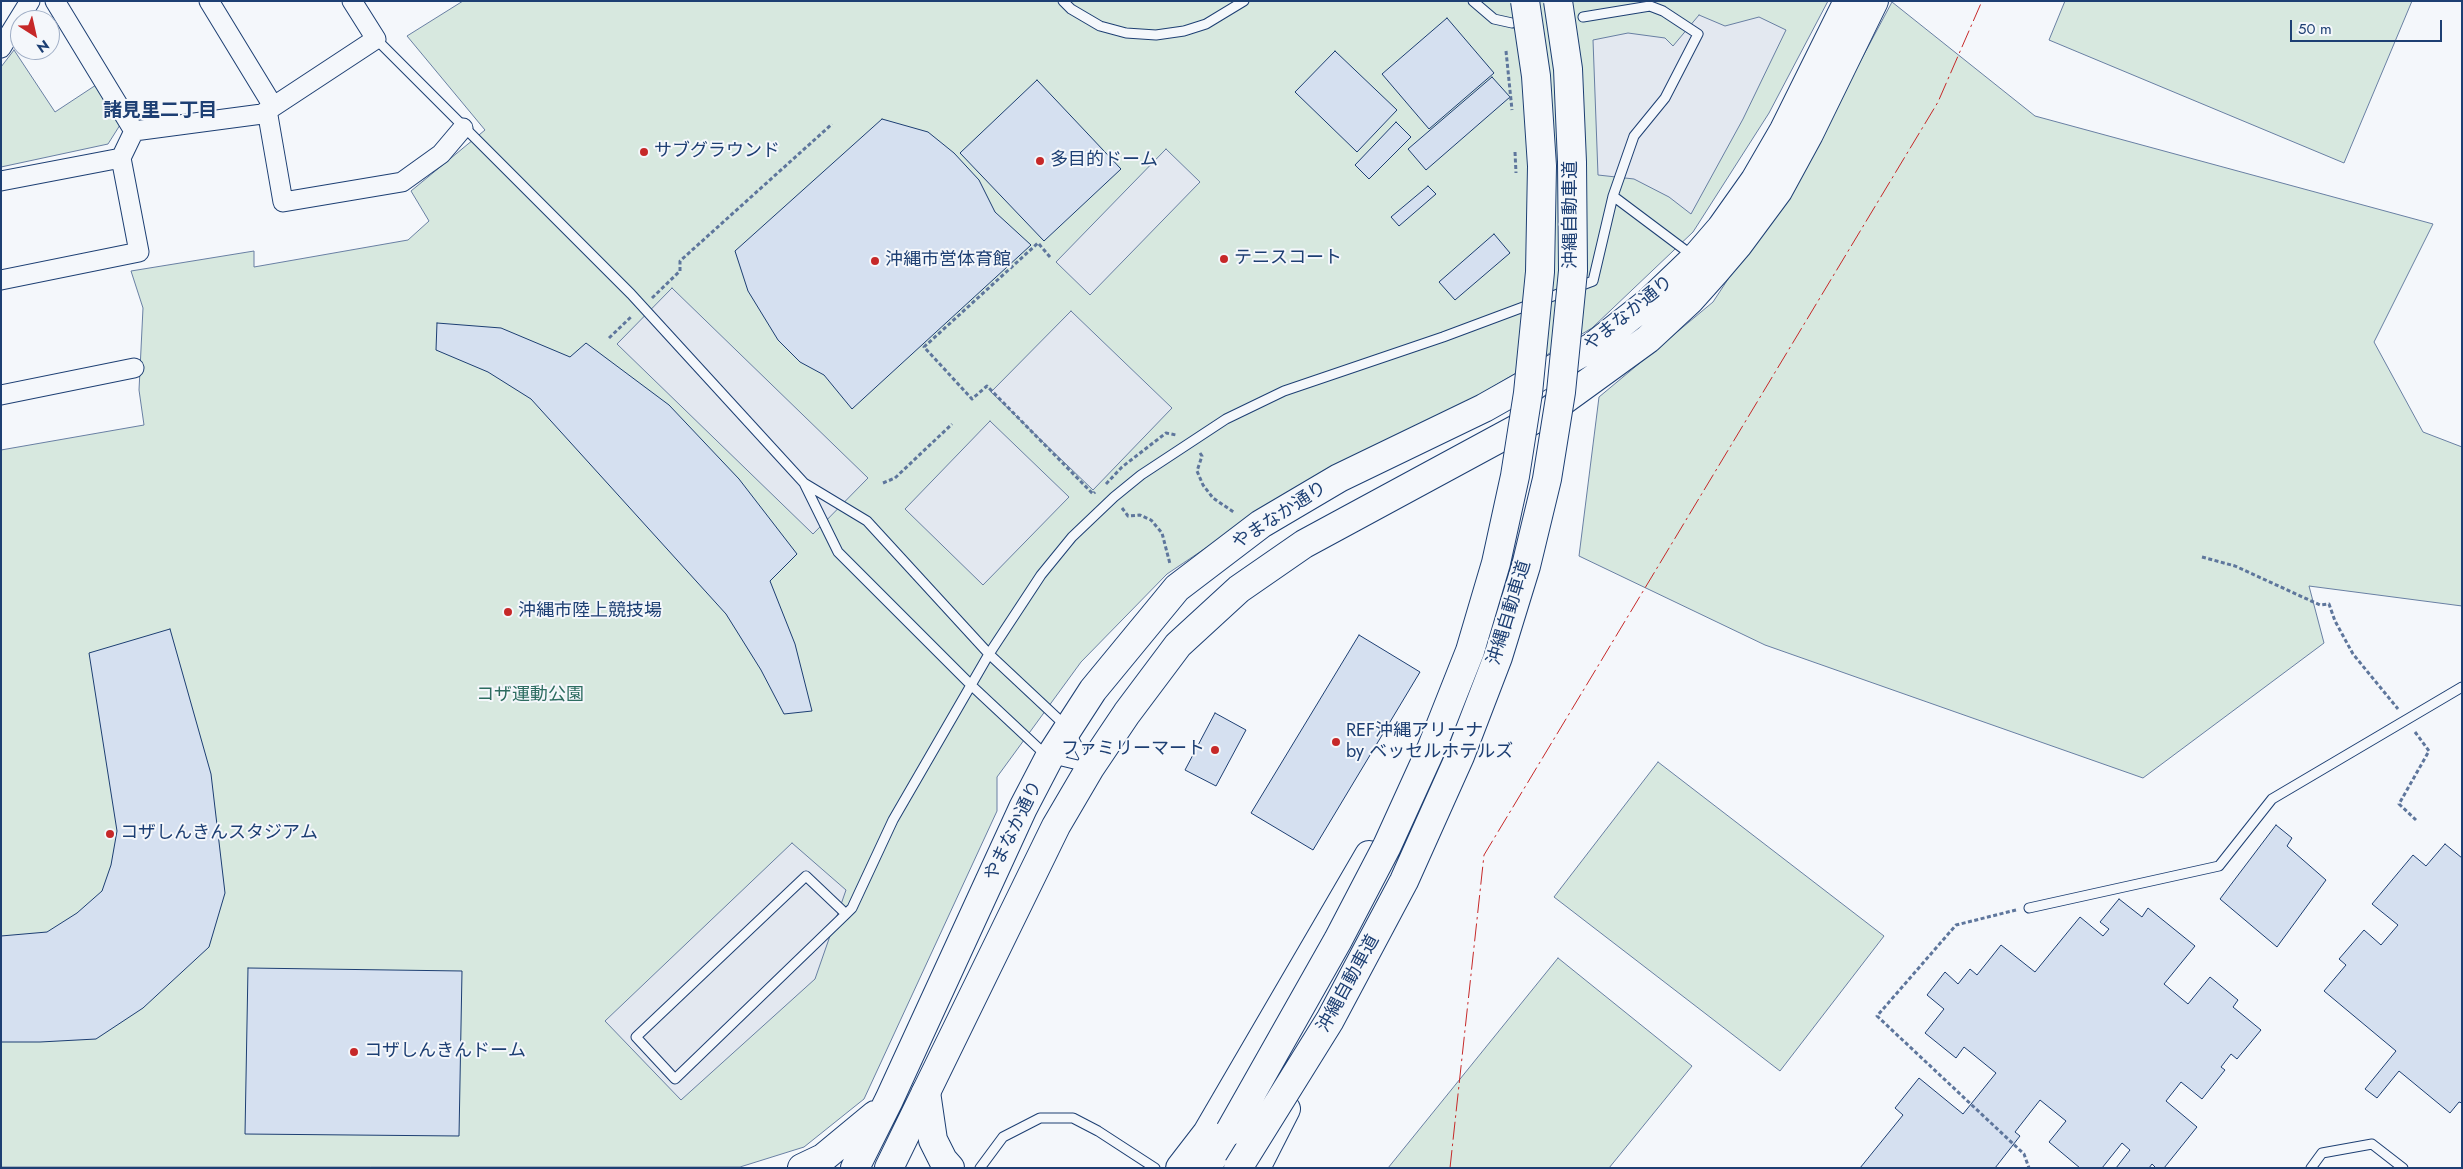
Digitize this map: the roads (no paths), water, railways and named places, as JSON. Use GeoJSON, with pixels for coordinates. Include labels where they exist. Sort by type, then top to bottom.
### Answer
{"type":"FeatureCollection","features":[{"type":"Feature","properties":{"kind":"main road","name":"沖縄自動車道"},"geometry":{"type":"LineString","coordinates":[[1238,1168],[1330,1020],[1404,881],[1460,756],[1498,658],[1526,566],[1547,479],[1562,392],[1573,271],[1572,162],[1568,69],[1558,1]]}},
{"type":"Feature","properties":{"kind":"main road","name":"やまなか通り"},"geometry":{"type":"LineString","coordinates":[[889,1168],[1056,826],[1090,768],[1127,713],[1178,645],[1239,588],[1304,544],[1546,413],[1648,339],[1690,300],[1721,228],[1760,171],[1784,130],[1848,1]]}},
{"type":"Feature","properties":{"kind":"main road","name":"やまなか通り"},"geometry":{"type":"LineString","coordinates":[[855,1168],[889,1100],[1019,816],[1049,758],[1093,690],[1177,588],[1261,524],[1339,478],[1484,408],[1592,347],[1649,302],[1738,245],[1778,191],[1809,134],[1874,1]]}},
{"type":"Feature","properties":{"kind":"main road","name":"沖縄自動車道"},"geometry":{"type":"LineString","coordinates":[[1206,1168],[1230,1131],[1338,940],[1387,846],[1432,747],[1470,651],[1496,563],[1515,476],[1528,393],[1540,272],[1542,166],[1536,76],[1518,12]]}},
{"type":"Feature","properties":{"kind":"main road"},"geometry":{"type":"LineString","coordinates":[[1180,1168],[1207,1134],[1432,747]]}},
{"type":"Feature","properties":{"kind":"main road"},"geometry":{"type":"LineString","coordinates":[[1256,1168],[1330,1020]]}},
{"type":"Feature","properties":{"kind":"main road"},"geometry":{"type":"LineString","coordinates":[[926,1092],[933,1140],[943,1160],[950,1168]]}},
{"type":"Feature","properties":{"kind":"main road"},"geometry":{"type":"LineString","coordinates":[[802,1168],[823,1158],[865,1125],[889,1100]]}},
{"type":"Feature","properties":{"kind":"street"},"geometry":{"type":"LineString","coordinates":[[1,48],[30,1]]}},
{"type":"Feature","properties":{"kind":"street"},"geometry":{"type":"LineString","coordinates":[[55,1],[134,130]]}},
{"type":"Feature","properties":{"kind":"street"},"geometry":{"type":"LineString","coordinates":[[209,1],[270,108],[283,202],[402,182],[441,154],[463,128]]}},
{"type":"Feature","properties":{"kind":"street"},"geometry":{"type":"LineString","coordinates":[[134,130],[262,114],[376,39],[352,1]]}},
{"type":"Feature","properties":{"kind":"street"},"geometry":{"type":"LineString","coordinates":[[1,280],[139,252],[121,158],[134,130]]}},
{"type":"Feature","properties":{"kind":"street"},"geometry":{"type":"LineString","coordinates":[[1,181],[121,158]]}},
{"type":"Feature","properties":{"kind":"street"},"geometry":{"type":"LineString","coordinates":[[1,395],[134,368]]}},
{"type":"Feature","properties":{"kind":"lane"},"geometry":{"type":"LineString","coordinates":[[1062,1],[1071,9],[1100,26],[1126,34],[1156,35],[1184,31],[1206,24],[1244,1]]}},
{"type":"Feature","properties":{"kind":"lane"},"geometry":{"type":"LineString","coordinates":[[1473,1],[1494,19],[1518,12]]}},
{"type":"Feature","properties":{"kind":"lane"},"geometry":{"type":"LineString","coordinates":[[846,914],[806,876],[636,1037],[675,1079],[846,914],[852,908],[893,820],[989,654],[1041,575],[1072,537],[1114,497],[1141,475],[1191,440],[1226,419],[1284,391],[1444,337],[1593,280],[1613,196],[1634,136],[1665,98],[1698,34],[1663,11],[1650,6],[1583,17]]}},
{"type":"Feature","properties":{"kind":"lane"},"geometry":{"type":"LineString","coordinates":[[376,39],[643,306],[804,483],[838,552],[972,686],[1049,758],[1090,768]]}},
{"type":"Feature","properties":{"kind":"lane"},"geometry":{"type":"LineString","coordinates":[[1613,196],[1706,265]]}},
{"type":"Feature","properties":{"kind":"lane"},"geometry":{"type":"LineString","coordinates":[[804,483],[867,521],[989,654],[1068,728],[1090,768]]}},
{"type":"Feature","properties":{"kind":"lane"},"geometry":{"type":"LineString","coordinates":[[2028,908],[2219,866],[2272,799],[2462,688]]}},
{"type":"Feature","properties":{"kind":"lane"},"geometry":{"type":"LineString","coordinates":[[980,1168],[1003,1137],[1040,1118],[1073,1118],[1098,1131],[1156,1168]]}},
{"type":"Feature","properties":{"kind":"lane"},"geometry":{"type":"LineString","coordinates":[[2311,1168],[2322,1153],[2372,1144],[2403,1168]]}},
{"type":"Feature","properties":{"kind":"place","name":"サブグラウンド"},"geometry":{"type":"Point","coordinates":[644,152]}},
{"type":"Feature","properties":{"kind":"place","name":"多目的ドーム"},"geometry":{"type":"Point","coordinates":[1040,161]}},
{"type":"Feature","properties":{"kind":"place","name":"テニスコート"},"geometry":{"type":"Point","coordinates":[1224,259]}},
{"type":"Feature","properties":{"kind":"place","name":"沖縄市営体育館"},"geometry":{"type":"Point","coordinates":[875,261]}},
{"type":"Feature","properties":{"kind":"place","name":"沖縄市陸上競技場"},"geometry":{"type":"Point","coordinates":[508,612]}},
{"type":"Feature","properties":{"kind":"place","name":"REF沖縄アリーナ by ベッセルホテルズ"},"geometry":{"type":"Point","coordinates":[1336,742]}},
{"type":"Feature","properties":{"kind":"place","name":"ファミリーマート"},"geometry":{"type":"Point","coordinates":[1215,750]}},
{"type":"Feature","properties":{"kind":"place","name":"コザしんきんスタジアム"},"geometry":{"type":"Point","coordinates":[110,834]}},
{"type":"Feature","properties":{"kind":"place","name":"コザしんきんドーム"},"geometry":{"type":"Point","coordinates":[354,1052]}},
{"type":"Feature","properties":{"kind":"district","name":"諸見里二丁目"},"geometry":{"type":"Point","coordinates":[160,111]}},
{"type":"Feature","properties":{"kind":"park label","name":"コザ運動公園"},"geometry":{"type":"Point","coordinates":[530,696]}}]}
